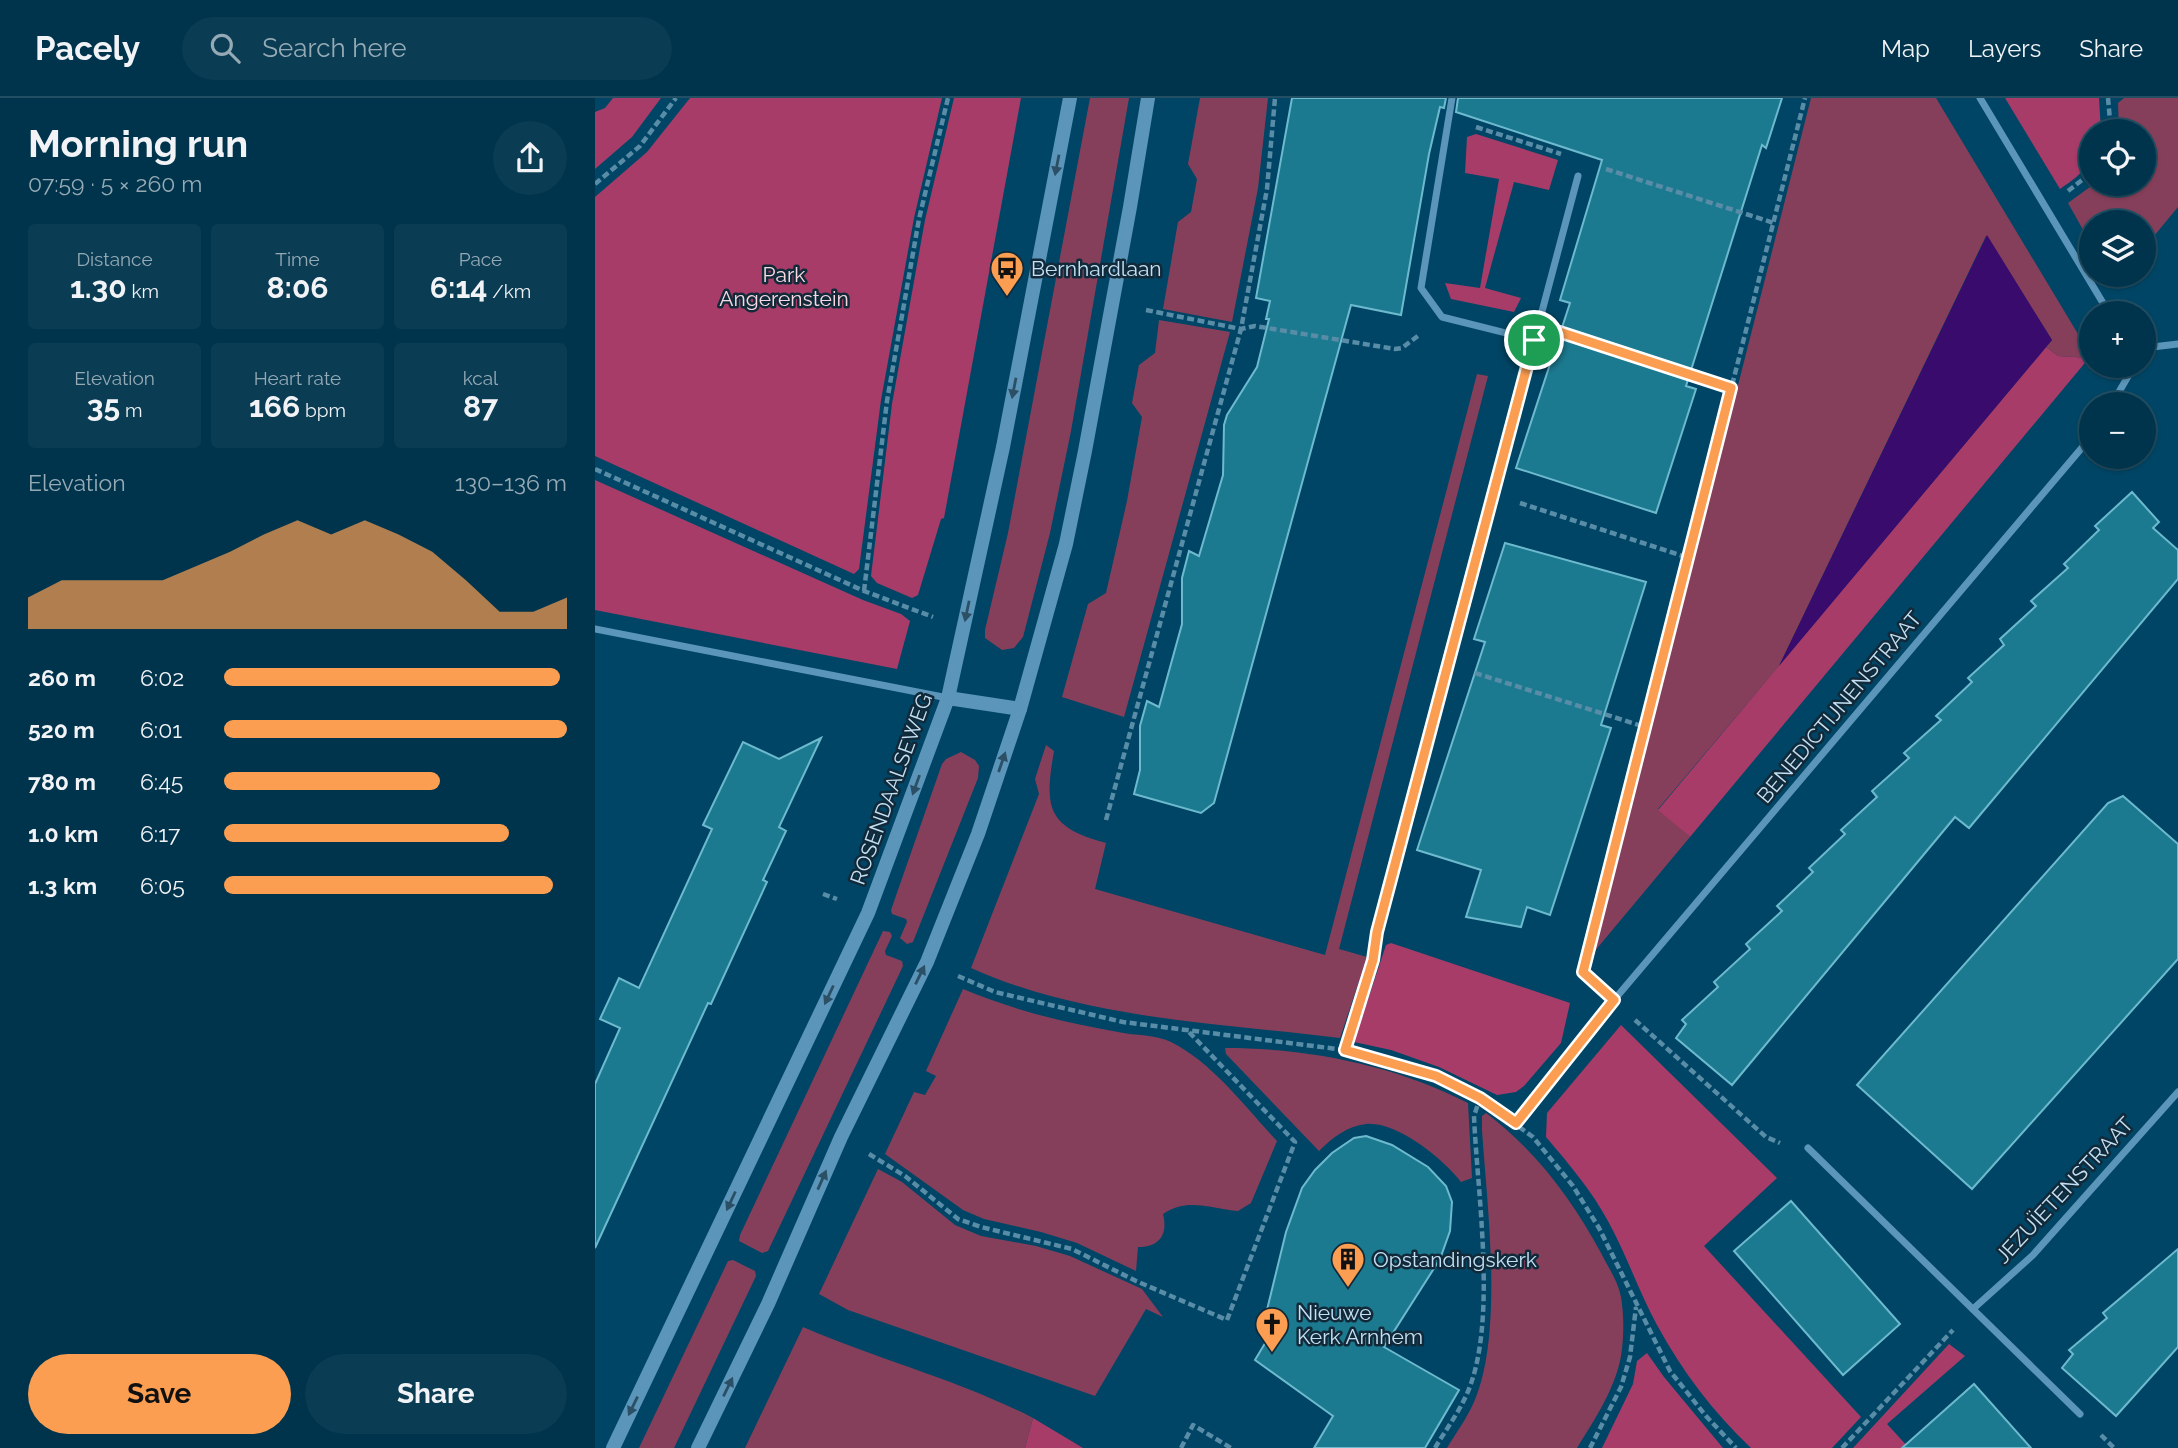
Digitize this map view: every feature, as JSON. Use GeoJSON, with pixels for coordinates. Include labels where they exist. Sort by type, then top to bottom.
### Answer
{"type":"FeatureCollection","features":[{"type":"Feature","properties":{"kind":"street","name":"ROSENDAALSEWEG"},"geometry":{"type":"LineString","coordinates":[[613,1448],[868,913],[948,698],[1003,447],[1070,98]]}},
{"type":"Feature","properties":{"kind":"street"},"geometry":{"type":"LineString","coordinates":[[698,1448],[768,1304],[841,1137],[927,962],[978,834],[1020,709],[1066,544],[1148,98]]}},
{"type":"Feature","properties":{"kind":"street"},"geometry":{"type":"LineString","coordinates":[[1452,98],[1421,288],[1442,317],[1534,340]]}},
{"type":"Feature","properties":{"kind":"street"},"geometry":{"type":"LineString","coordinates":[[1980,98],[2102,301]]}},
{"type":"Feature","properties":{"kind":"street"},"geometry":{"type":"LineString","coordinates":[[1377,932],[1578,176]]}},
{"type":"Feature","properties":{"kind":"street"},"geometry":{"type":"LineString","coordinates":[[2156,347],[2178,344]]}},
{"type":"Feature","properties":{"kind":"street","name":"BENEDICTIJNENSTRAAT"},"geometry":{"type":"LineString","coordinates":[[1614,1000],[2079,452]]}},
{"type":"Feature","properties":{"kind":"street"},"geometry":{"type":"LineString","coordinates":[[595,629],[948,698],[1020,709]]}},
{"type":"Feature","properties":{"kind":"street","name":"JEZUÏETENSTRAAT"},"geometry":{"type":"LineString","coordinates":[[1973,1309],[2033,1255],[2178,1092]]}},
{"type":"Feature","properties":{"kind":"street"},"geometry":{"type":"LineString","coordinates":[[1808,1148],[2080,1414]]}},
{"type":"Feature","properties":{"kind":"path"},"geometry":{"type":"LineString","coordinates":[[595,184],[640,146],[676,98]]}},
{"type":"Feature","properties":{"kind":"path"},"geometry":{"type":"LineString","coordinates":[[864,591],[887,401],[919,219],[948,98]]}},
{"type":"Feature","properties":{"kind":"path"},"geometry":{"type":"LineString","coordinates":[[1106,820],[1241,329],[1267,189],[1275,98]]}},
{"type":"Feature","properties":{"kind":"path"},"geometry":{"type":"LineString","coordinates":[[1766,1137],[1583,972],[1805,98]]}},
{"type":"Feature","properties":{"kind":"path"},"geometry":{"type":"LineString","coordinates":[[2108,98],[2110,119]]}},
{"type":"Feature","properties":{"kind":"path"},"geometry":{"type":"LineString","coordinates":[[1449,118],[1568,157]]}},
{"type":"Feature","properties":{"kind":"path"},"geometry":{"type":"LineString","coordinates":[[1594,165],[1774,223]]}},
{"type":"Feature","properties":{"kind":"path"},"geometry":{"type":"LineString","coordinates":[[1152,311],[1241,329],[1255,326],[1395,349],[1402,348],[1442,317]]}},
{"type":"Feature","properties":{"kind":"path"},"geometry":{"type":"LineString","coordinates":[[1538,325],[1731,388]]}},
{"type":"Feature","properties":{"kind":"path"},"geometry":{"type":"LineString","coordinates":[[595,469],[864,591],[964,629]]}},
{"type":"Feature","properties":{"kind":"path"},"geometry":{"type":"LineString","coordinates":[[1493,494],[1689,558]]}},
{"type":"Feature","properties":{"kind":"path"},"geometry":{"type":"LineString","coordinates":[[1448,664],[1644,727]]}},
{"type":"Feature","properties":{"kind":"path"},"geometry":{"type":"LineString","coordinates":[[823,894],[868,913]]}},
{"type":"Feature","properties":{"kind":"path"},"geometry":{"type":"LineString","coordinates":[[1345,1050],[1373,960],[1377,932]]}},
{"type":"Feature","properties":{"kind":"path"},"geometry":{"type":"LineString","coordinates":[[927,962],[995,992],[1123,1022],[1345,1050],[1436,1076],[1480,1098],[1533,1137],[1573,1186],[1599,1228],[1670,1371],[1735,1448]]}},
{"type":"Feature","properties":{"kind":"path"},"geometry":{"type":"LineString","coordinates":[[1516,1123],[1614,1000]]}},
{"type":"Feature","properties":{"kind":"path"},"geometry":{"type":"LineString","coordinates":[[877,1158],[905,1176],[958,1219],[1072,1249],[1136,1281],[1227,1320],[1295,1142],[1187,1031]]}},
{"type":"Feature","properties":{"kind":"path"},"geometry":{"type":"LineString","coordinates":[[1435,1448],[1466,1396],[1478,1355],[1483,1305],[1474,1116],[1480,1098]]}},
{"type":"Feature","properties":{"kind":"path"},"geometry":{"type":"LineString","coordinates":[[1590,1448],[1621,1387],[1630,1357],[1636,1305]]}},
{"type":"Feature","properties":{"kind":"path"},"geometry":{"type":"LineString","coordinates":[[1842,1448],[1973,1309]]}},
{"type":"Feature","properties":{"kind":"path"},"geometry":{"type":"LineString","coordinates":[[1181,1448],[1193,1425],[1231,1448]]}},
{"type":"Feature","properties":{"kind":"shaded area"},"geometry":{"type":"Polygon","coordinates":[[[1090,98],[1129,98],[1071,431],[1050,533],[1023,637],[1014,648],[1002,650],[985,638],[985,630],[1008,533],[1090,98]]]}},
{"type":"Feature","properties":{"kind":"shaded area"},"geometry":{"type":"Polygon","coordinates":[[[1200,98],[1268,98],[1258,188],[1232,322],[1163,309],[1178,222],[1191,212],[1197,179],[1188,164],[1200,98]]]}},
{"type":"Feature","properties":{"kind":"shaded area"},"geometry":{"type":"Polygon","coordinates":[[[1811,98],[1936,98],[2079,336],[2079,357],[2058,356],[2046,347],[2052,340],[1986,236],[1779,666],[1658,809],[1690,837],[1594,952],[1811,98]]]}},
{"type":"Feature","properties":{"kind":"shaded area"},"geometry":{"type":"Polygon","coordinates":[[[2124,98],[2178,98],[2178,207],[2156,234],[2156,210],[2079,210],[2079,223],[2068,203],[2079,195],[2156,196],[2156,119],[2119,119],[2118,103],[2124,98]]]}},
{"type":"Feature","properties":{"kind":"shaded area"},"geometry":{"type":"Polygon","coordinates":[[[1987,235],[2052,340],[1779,666],[1987,235]]]}},
{"type":"Feature","properties":{"kind":"shaded area"},"geometry":{"type":"Polygon","coordinates":[[[1159,320],[1230,332],[1124,717],[1062,697],[1088,604],[1106,593],[1127,501],[1142,417],[1132,403],[1139,365],[1155,353],[1159,320]]]}},
{"type":"Feature","properties":{"kind":"shaded area"},"geometry":{"type":"Polygon","coordinates":[[[1477,374],[1488,376],[1339,949],[1367,957],[1340,1038],[1199,1023],[1105,1009],[1014,985],[971,968],[1039,794],[1035,779],[1046,745],[1054,751],[1050,787],[1054,812],[1061,822],[1072,830],[1106,843],[1095,889],[1325,955],[1477,374]]]}},
{"type":"Feature","properties":{"kind":"shaded area"},"geometry":{"type":"Polygon","coordinates":[[[961,752],[975,760],[979,766],[978,778],[913,942],[907,944],[900,938],[906,919],[892,914],[891,910],[942,764],[961,752]]]}},
{"type":"Feature","properties":{"kind":"shaded area"},"geometry":{"type":"Polygon","coordinates":[[[883,931],[890,932],[892,936],[885,951],[886,955],[902,961],[903,966],[768,1251],[762,1253],[739,1241],[740,1235],[883,931]]]}},
{"type":"Feature","properties":{"kind":"shaded area"},"geometry":{"type":"Polygon","coordinates":[[[963,989],[1059,1020],[1165,1039],[1201,1062],[1228,1087],[1277,1141],[1251,1203],[1238,1211],[1190,1205],[1163,1214],[1164,1228],[1161,1238],[1152,1245],[1138,1247],[1136,1271],[1077,1243],[984,1219],[963,1210],[885,1154],[914,1092],[925,1095],[936,1076],[926,1071],[963,989]]]}},
{"type":"Feature","properties":{"kind":"shaded area"},"geometry":{"type":"Polygon","coordinates":[[[1225,1048],[1288,1051],[1350,1061],[1410,1078],[1468,1103],[1472,1178],[1461,1182],[1418,1143],[1378,1125],[1359,1125],[1346,1130],[1319,1151],[1226,1054],[1225,1048]]]}},
{"type":"Feature","properties":{"kind":"shaded area"},"geometry":{"type":"Polygon","coordinates":[[[1486,1113],[1521,1143],[1565,1195],[1590,1233],[1620,1291],[1623,1326],[1618,1368],[1604,1404],[1577,1448],[1447,1448],[1474,1402],[1489,1341],[1490,1231],[1482,1130],[1482,1116],[1486,1113]]]}},
{"type":"Feature","properties":{"kind":"shaded area"},"geometry":{"type":"Polygon","coordinates":[[[878,1169],[902,1182],[955,1225],[981,1236],[1036,1246],[1070,1256],[1142,1289],[1163,1317],[1146,1309],[1095,1396],[848,1310],[819,1294],[878,1169]]]}},
{"type":"Feature","properties":{"kind":"shaded area"},"geometry":{"type":"Polygon","coordinates":[[[733,1260],[755,1271],[756,1276],[674,1448],[639,1448],[728,1261],[733,1260]]]}},
{"type":"Feature","properties":{"kind":"shaded area"},"geometry":{"type":"Polygon","coordinates":[[[803,1327],[977,1392],[1033,1418],[1025,1448],[745,1448],[803,1327]]]}},
{"type":"Feature","properties":{"kind":"green space"},"geometry":{"type":"Polygon","coordinates":[[[613,98],[661,98],[632,137],[595,169],[595,112],[605,108],[613,98]]]}},
{"type":"Feature","properties":{"kind":"green space","name":"Park Angerenstein"},"geometry":{"type":"Polygon","coordinates":[[[690,98],[942,98],[914,218],[881,400],[859,569],[854,574],[595,456],[595,197],[647,152],[690,98]]]}},
{"type":"Feature","properties":{"kind":"green space"},"geometry":{"type":"Polygon","coordinates":[[[954,98],[1021,98],[944,518],[941,519],[918,595],[912,598],[877,583],[871,576],[892,404],[925,220],[954,98]]]}},
{"type":"Feature","properties":{"kind":"green space"},"geometry":{"type":"Polygon","coordinates":[[[2005,98],[2099,98],[2100,119],[2079,119],[2079,175],[2060,189],[2005,98]]]}},
{"type":"Feature","properties":{"kind":"green space"},"geometry":{"type":"Polygon","coordinates":[[[1476,134],[1558,160],[1549,190],[1514,182],[1485,288],[1521,298],[1514,312],[1451,299],[1445,283],[1480,288],[1499,179],[1465,173],[1467,137],[1476,134]]]}},
{"type":"Feature","properties":{"kind":"green space"},"geometry":{"type":"Polygon","coordinates":[[[2046,347],[2058,356],[2079,357],[2079,370],[1690,837],[1658,810],[2046,347]]]}},
{"type":"Feature","properties":{"kind":"green space"},"geometry":{"type":"Polygon","coordinates":[[[595,480],[863,600],[901,614],[910,621],[897,669],[595,610],[595,480]]]}},
{"type":"Feature","properties":{"kind":"green space"},"geometry":{"type":"Polygon","coordinates":[[[1391,943],[1570,1003],[1561,1043],[1524,1086],[1516,1092],[1497,1095],[1439,1067],[1391,1050],[1354,1042],[1386,945],[1391,943]]]}},
{"type":"Feature","properties":{"kind":"green space"},"geometry":{"type":"Polygon","coordinates":[[[1621,1025],[1777,1178],[1704,1246],[1861,1417],[1832,1448],[1751,1448],[1724,1420],[1688,1375],[1667,1342],[1602,1211],[1546,1137],[1547,1113],[1621,1025]]]}},
{"type":"Feature","properties":{"kind":"green space"},"geometry":{"type":"Polygon","coordinates":[[[1949,1344],[1965,1356],[1887,1424],[1909,1448],[1853,1448],[1949,1344]]]}},
{"type":"Feature","properties":{"kind":"green space"},"geometry":{"type":"Polygon","coordinates":[[[1647,1353],[1723,1448],[1602,1448],[1633,1384],[1637,1361],[1647,1353]]]}},
{"type":"Feature","properties":{"kind":"green space"},"geometry":{"type":"Polygon","coordinates":[[[1033,1418],[1083,1448],[1025,1448],[1033,1418]]]}},
{"type":"Feature","properties":{"kind":"building"},"geometry":{"type":"Polygon","coordinates":[[[1292,98],[1446,98],[1444,108],[1440,107],[1429,154],[1401,315],[1351,305],[1214,803],[1201,813],[1134,794],[1140,770],[1140,726],[1147,701],[1159,707],[1182,624],[1182,578],[1189,551],[1199,556],[1223,475],[1224,425],[1227,415],[1257,367],[1269,319],[1266,319],[1270,301],[1256,298],[1292,98]]]}},
{"type":"Feature","properties":{"kind":"building"},"geometry":{"type":"Polygon","coordinates":[[[1458,98],[1782,98],[1766,148],[1762,145],[1686,386],[1696,389],[1656,513],[1516,468],[1570,303],[1560,300],[1602,160],[1456,112],[1458,98]]]}},
{"type":"Feature","properties":{"kind":"building"},"geometry":{"type":"Polygon","coordinates":[[[2132,492],[2159,522],[2153,528],[2178,550],[2178,579],[1969,828],[1955,817],[1732,1085],[1676,1038],[1686,1024],[1682,1020],[1718,987],[1714,982],[1750,949],[1746,944],[1782,911],[1777,906],[1813,872],[1809,868],[1845,834],[1841,830],[1877,797],[1872,791],[1909,758],[1904,753],[1941,720],[1936,716],[1972,682],[1968,678],[2004,645],[2000,639],[2036,606],[2031,601],[2068,568],[2064,564],[2099,530],[2095,526],[2132,492]]]}},
{"type":"Feature","properties":{"kind":"building"},"geometry":{"type":"Polygon","coordinates":[[[1505,543],[1646,582],[1601,725],[1611,728],[1550,915],[1527,907],[1521,927],[1466,917],[1481,870],[1417,850],[1485,642],[1474,639],[1505,543]]]}},
{"type":"Feature","properties":{"kind":"building"},"geometry":{"type":"Polygon","coordinates":[[[821,738],[779,827],[786,831],[763,880],[767,882],[595,1248],[595,1084],[620,1028],[600,1019],[619,978],[639,988],[712,829],[703,825],[743,742],[779,759],[821,738]]]}},
{"type":"Feature","properties":{"kind":"building"},"geometry":{"type":"Polygon","coordinates":[[[2123,796],[2178,844],[2178,959],[1972,1189],[1857,1085],[2108,803],[2123,796]]]}},
{"type":"Feature","properties":{"kind":"building","name":"Opstandingskerk"},"geometry":{"type":"Polygon","coordinates":[[[1366,1136],[1392,1145],[1428,1167],[1446,1186],[1452,1202],[1450,1231],[1440,1259],[1384,1347],[1459,1390],[1425,1448],[1314,1448],[1333,1416],[1255,1360],[1276,1325],[1265,1318],[1286,1232],[1302,1188],[1332,1153],[1354,1138],[1366,1136]]]}},
{"type":"Feature","properties":{"kind":"building"},"geometry":{"type":"Polygon","coordinates":[[[1791,1201],[1900,1324],[1843,1375],[1734,1251],[1791,1201]]]}},
{"type":"Feature","properties":{"kind":"building"},"geometry":{"type":"Polygon","coordinates":[[[2178,1249],[2178,1347],[2116,1416],[2062,1368],[2073,1354],[2069,1350],[2107,1318],[2103,1313],[2178,1249]]]}},
{"type":"Feature","properties":{"kind":"building"},"geometry":{"type":"Polygon","coordinates":[[[1974,1384],[2031,1448],[1902,1448],[1974,1384]]]}},
{"type":"Feature","properties":{"kind":"place","name":"Bernhardlaan"},"geometry":{"type":"Point","coordinates":[1007,298]}},
{"type":"Feature","properties":{"kind":"place","name":"Opstandingskerk"},"geometry":{"type":"Point","coordinates":[1348,1289]}},
{"type":"Feature","properties":{"kind":"place","name":"Nieuwe Kerk Arnhem"},"geometry":{"type":"Point","coordinates":[1272,1354]}},
{"type":"Feature","properties":{"kind":"route"},"geometry":{"type":"LineString","coordinates":[[1538,325],[1731,388],[1583,972],[1614,1000],[1516,1123],[1480,1098],[1436,1076],[1345,1050],[1373,960],[1377,932],[1534,340],[1538,325]]}}]}
